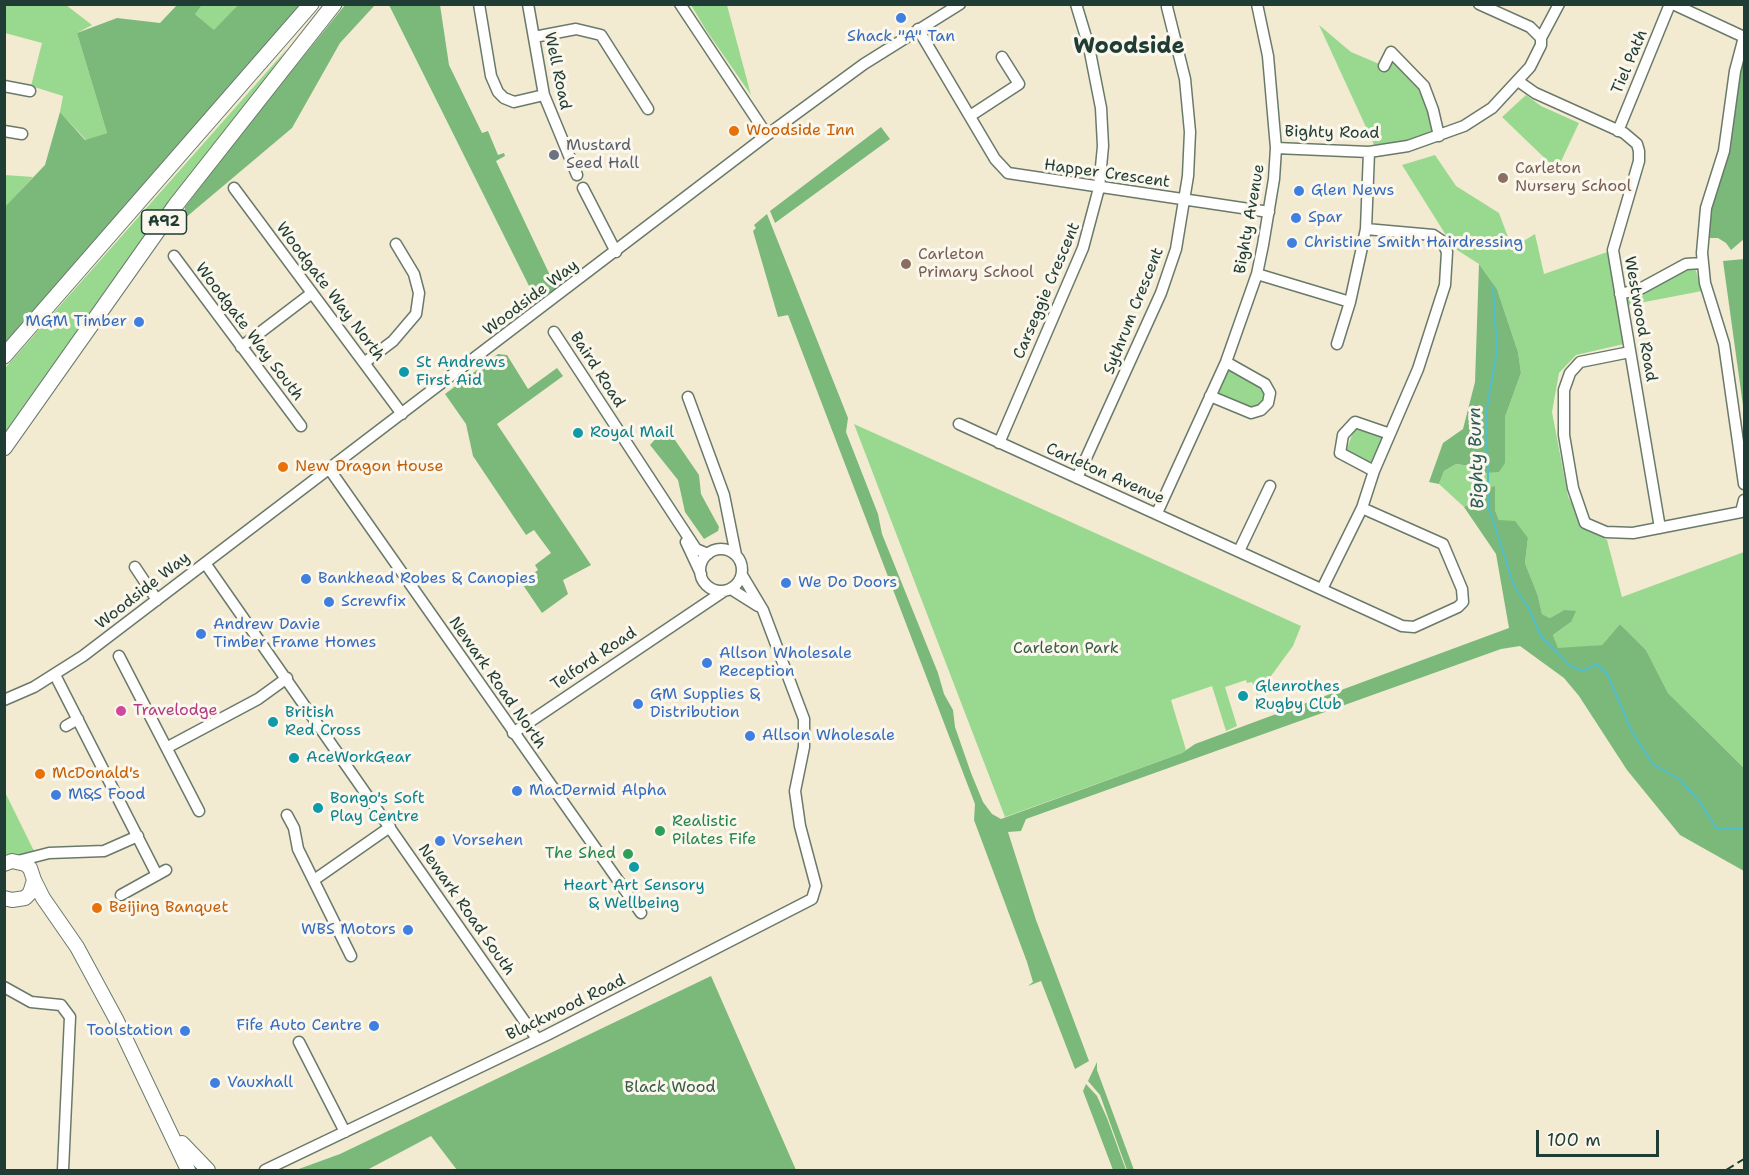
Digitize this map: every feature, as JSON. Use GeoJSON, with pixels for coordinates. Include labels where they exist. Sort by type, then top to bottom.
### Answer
{"type":"FeatureCollection","features":[{"type":"Feature","properties":{"kind":"highway","name":"A92"},"geometry":{"type":"LineString","coordinates":[[4,356],[311,4]]}},
{"type":"Feature","properties":{"kind":"highway","name":"A92"},"geometry":{"type":"LineString","coordinates":[[4,448],[175,206],[334,4]]}},
{"type":"Feature","properties":{"kind":"main road"},"geometry":{"type":"LineString","coordinates":[[10,861],[30,868],[52,911],[77,947],[171,1130],[188,1170]]}},
{"type":"Feature","properties":{"kind":"main road"},"geometry":{"type":"LineString","coordinates":[[11,899],[30,893],[34,878]]}},
{"type":"Feature","properties":{"kind":"main road"},"geometry":{"type":"LineString","coordinates":[[11,899],[39,902],[52,911]]}},
{"type":"Feature","properties":{"kind":"main road"},"geometry":{"type":"LineString","coordinates":[[171,1130],[208,1170]]}},
{"type":"Feature","properties":{"kind":"street"},"geometry":{"type":"LineString","coordinates":[[479,4],[491,76],[498,92],[504,98],[514,102],[544,95]]}},
{"type":"Feature","properties":{"kind":"street","name":"Well Road"},"geometry":{"type":"LineString","coordinates":[[528,4],[544,95],[577,176]]}},
{"type":"Feature","properties":{"kind":"street"},"geometry":{"type":"LineString","coordinates":[[680,4],[767,135]]}},
{"type":"Feature","properties":{"kind":"street","name":"Woodside Way"},"geometry":{"type":"LineString","coordinates":[[4,700],[55,675],[330,470],[767,135],[918,29],[960,4]]}},
{"type":"Feature","properties":{"kind":"street","name":"Carseggie Crescent"},"geometry":{"type":"LineString","coordinates":[[999,443],[1083,248],[1099,188],[1103,146],[1101,108],[1089,46],[1076,4]]}},
{"type":"Feature","properties":{"kind":"street","name":"Bighty Avenue"},"geometry":{"type":"LineString","coordinates":[[1157,513],[1226,362],[1257,274],[1269,212],[1276,148],[1268,56],[1257,4]]}},
{"type":"Feature","properties":{"kind":"street"},"geometry":{"type":"LineString","coordinates":[[1479,4],[1530,27],[1541,38]]}},
{"type":"Feature","properties":{"kind":"street","name":"Bighty Road"},"geometry":{"type":"LineString","coordinates":[[1276,148],[1369,152],[1408,146],[1464,126],[1492,108],[1518,81],[1539,52],[1541,38],[1559,4]]}},
{"type":"Feature","properties":{"kind":"street","name":"Tiel Path"},"geometry":{"type":"LineString","coordinates":[[1618,131],[1672,4],[1744,37]]}},
{"type":"Feature","properties":{"kind":"street","name":"Sythrum Crescent"},"geometry":{"type":"LineString","coordinates":[[1077,478],[1161,293],[1176,249],[1190,155],[1188,107],[1178,48],[1167,7]]}},
{"type":"Feature","properties":{"kind":"street"},"geometry":{"type":"LineString","coordinates":[[534,37],[576,29],[601,35],[648,109]]}},
{"type":"Feature","properties":{"kind":"street","name":"Happer Crescent"},"geometry":{"type":"LineString","coordinates":[[918,29],[1000,166],[1008,173],[1269,212]]}},
{"type":"Feature","properties":{"kind":"street"},"geometry":{"type":"LineString","coordinates":[[1744,37],[1735,71],[1724,151],[1706,208],[1702,263],[1705,283],[1724,344],[1744,484]]}},
{"type":"Feature","properties":{"kind":"street"},"geometry":{"type":"LineString","coordinates":[[1384,66],[1391,52],[1424,86],[1434,110],[1438,136]]}},
{"type":"Feature","properties":{"kind":"street"},"geometry":{"type":"LineString","coordinates":[[970,116],[1019,84],[1002,57]]}},
{"type":"Feature","properties":{"kind":"street","name":"Westwood Road"},"geometry":{"type":"LineString","coordinates":[[1518,81],[1535,93],[1631,138],[1639,151],[1639,161],[1613,250],[1660,528]]}},
{"type":"Feature","properties":{"kind":"street"},"geometry":{"type":"LineString","coordinates":[[4,86],[30,91]]}},
{"type":"Feature","properties":{"kind":"street"},"geometry":{"type":"LineString","coordinates":[[4,131],[22,134]]}},
{"type":"Feature","properties":{"kind":"street"},"geometry":{"type":"LineString","coordinates":[[1338,344],[1366,229],[1369,152]]}},
{"type":"Feature","properties":{"kind":"street","name":"Woodgate Way North"},"geometry":{"type":"LineString","coordinates":[[234,188],[402,414]]}},
{"type":"Feature","properties":{"kind":"street"},"geometry":{"type":"LineString","coordinates":[[583,188],[616,252]]}},
{"type":"Feature","properties":{"kind":"street"},"geometry":{"type":"LineString","coordinates":[[1322,589],[1362,508],[1374,471],[1419,369],[1445,285],[1447,252],[1442,241],[1432,236],[1366,229]]}},
{"type":"Feature","properties":{"kind":"street"},"geometry":{"type":"LineString","coordinates":[[364,363],[393,341],[416,314],[420,292],[396,244]]}},
{"type":"Feature","properties":{"kind":"street","name":"Woodgate Way South"},"geometry":{"type":"LineString","coordinates":[[174,256],[300,426]]}},
{"type":"Feature","properties":{"kind":"street"},"geometry":{"type":"LineString","coordinates":[[1620,294],[1640,289],[1686,264],[1702,263]]}},
{"type":"Feature","properties":{"kind":"street"},"geometry":{"type":"LineString","coordinates":[[1257,274],[1350,302]]}},
{"type":"Feature","properties":{"kind":"street"},"geometry":{"type":"LineString","coordinates":[[241,347],[312,293]]}},
{"type":"Feature","properties":{"kind":"street","name":"Baird Road"},"geometry":{"type":"LineString","coordinates":[[554,332],[696,549],[712,552]]}},
{"type":"Feature","properties":{"kind":"street"},"geometry":{"type":"LineString","coordinates":[[1630,352],[1580,362],[1570,373],[1564,390],[1564,435],[1573,488],[1585,524],[1606,532],[1633,532],[1660,528],[1741,512],[1744,500]]}},
{"type":"Feature","properties":{"kind":"street"},"geometry":{"type":"LineString","coordinates":[[1210,396],[1251,413],[1261,410],[1268,403],[1270,393],[1265,384],[1226,362]]}},
{"type":"Feature","properties":{"kind":"street"},"geometry":{"type":"LineString","coordinates":[[688,397],[730,514],[736,555],[741,563],[742,575],[763,610]]}},
{"type":"Feature","properties":{"kind":"street"},"geometry":{"type":"LineString","coordinates":[[1374,471],[1340,453],[1343,435],[1350,424],[1360,422],[1390,434]]}},
{"type":"Feature","properties":{"kind":"street","name":"Carleton Avenue"},"geometry":{"type":"LineString","coordinates":[[959,424],[1408,627],[1451,611],[1462,602],[1462,589],[1443,544],[1362,508]]}},
{"type":"Feature","properties":{"kind":"street","name":"Newark Road North"},"geometry":{"type":"LineString","coordinates":[[330,470],[641,913]]}},
{"type":"Feature","properties":{"kind":"street"},"geometry":{"type":"LineString","coordinates":[[1239,551],[1270,486]]}},
{"type":"Feature","properties":{"kind":"street"},"geometry":{"type":"LineString","coordinates":[[692,611],[702,597],[701,563],[724,538],[730,514]]}},
{"type":"Feature","properties":{"kind":"street","name":"Baird Road"},"geometry":{"type":"LineString","coordinates":[[673,515],[703,579]]}},
{"type":"Feature","properties":{"kind":"street"},"geometry":{"type":"LineString","coordinates":[[712,552],[723,549],[736,555]]}},
{"type":"Feature","properties":{"kind":"street","name":"Newark Road South"},"geometry":{"type":"LineString","coordinates":[[205,563],[537,1039]]}},
{"type":"Feature","properties":{"kind":"street"},"geometry":{"type":"LineString","coordinates":[[135,567],[157,600]]}},
{"type":"Feature","properties":{"kind":"street"},"geometry":{"type":"LineString","coordinates":[[728,590],[742,575]]}},
{"type":"Feature","properties":{"kind":"street"},"geometry":{"type":"LineString","coordinates":[[703,579],[714,590],[728,590],[745,595],[763,610]]}},
{"type":"Feature","properties":{"kind":"street","name":"Telford Road"},"geometry":{"type":"LineString","coordinates":[[513,733],[692,611],[728,590]]}},
{"type":"Feature","properties":{"kind":"street","name":"Blackwood Road"},"geometry":{"type":"LineString","coordinates":[[265,1170],[537,1039],[812,899],[816,886],[800,826],[795,791],[804,747],[804,719],[763,610]]}},
{"type":"Feature","properties":{"kind":"street"},"geometry":{"type":"LineString","coordinates":[[119,656],[168,747],[199,811]]}},
{"type":"Feature","properties":{"kind":"street"},"geometry":{"type":"LineString","coordinates":[[55,675],[138,836],[161,873],[121,895]]}},
{"type":"Feature","properties":{"kind":"street"},"geometry":{"type":"LineString","coordinates":[[168,747],[258,699],[287,678]]}},
{"type":"Feature","properties":{"kind":"street"},"geometry":{"type":"LineString","coordinates":[[66,726],[78,720]]}},
{"type":"Feature","properties":{"kind":"street"},"geometry":{"type":"LineString","coordinates":[[287,814],[294,828],[298,849],[351,956]]}},
{"type":"Feature","properties":{"kind":"street"},"geometry":{"type":"LineString","coordinates":[[314,880],[390,827]]}},
{"type":"Feature","properties":{"kind":"street"},"geometry":{"type":"LineString","coordinates":[[10,861],[56,852],[104,851],[138,836]]}},
{"type":"Feature","properties":{"kind":"street"},"geometry":{"type":"LineString","coordinates":[[34,878],[41,860],[56,852]]}},
{"type":"Feature","properties":{"kind":"street"},"geometry":{"type":"LineString","coordinates":[[4,987],[31,1002],[62,1005],[70,1017],[63,1170]]}},
{"type":"Feature","properties":{"kind":"street"},"geometry":{"type":"LineString","coordinates":[[299,1042],[345,1132]]}},
{"type":"Feature","properties":{"kind":"green space"},"geometry":{"type":"Polygon","coordinates":[[[4,5],[66,5],[92,25],[77,33],[107,133],[86,140],[60,112],[63,96],[31,86],[42,43],[5,33],[4,5]]]}},
{"type":"Feature","properties":{"kind":"green space"},"geometry":{"type":"Polygon","coordinates":[[[177,5],[201,6],[195,14],[214,30],[238,5],[305,5],[5,343],[4,208],[45,165],[60,112],[85,140],[107,133],[77,33],[117,18],[160,23],[177,5]]]}},
{"type":"Feature","properties":{"kind":"green space"},"geometry":{"type":"Polygon","coordinates":[[[196,5],[238,5],[215,31],[194,13],[200,6],[196,5]]]}},
{"type":"Feature","properties":{"kind":"green space"},"geometry":{"type":"Polygon","coordinates":[[[345,5],[375,5],[340,43],[292,128],[184,219],[185,207],[345,5]]]}},
{"type":"Feature","properties":{"kind":"green space"},"geometry":{"type":"Polygon","coordinates":[[[389,5],[440,5],[449,65],[482,133],[488,131],[498,155],[504,153],[505,156],[496,161],[556,288],[537,302],[389,5]]]}},
{"type":"Feature","properties":{"kind":"green space"},"geometry":{"type":"Polygon","coordinates":[[[691,5],[727,5],[751,95],[706,30],[691,5]]]}},
{"type":"Feature","properties":{"kind":"green space"},"geometry":{"type":"Polygon","coordinates":[[[1319,25],[1351,52],[1384,66],[1391,52],[1424,86],[1439,136],[1377,151],[1319,25]]]}},
{"type":"Feature","properties":{"kind":"green space"},"geometry":{"type":"Polygon","coordinates":[[[1744,37],[1744,239],[1731,250],[1718,238],[1705,238],[1744,37]]]}},
{"type":"Feature","properties":{"kind":"green space"},"geometry":{"type":"Polygon","coordinates":[[[287,49],[7,432],[5,430],[5,368],[287,49]]]}},
{"type":"Feature","properties":{"kind":"green space"},"geometry":{"type":"Polygon","coordinates":[[[1526,95],[1541,106],[1579,123],[1557,170],[1502,117],[1526,95]]]}},
{"type":"Feature","properties":{"kind":"green space"},"geometry":{"type":"Polygon","coordinates":[[[881,127],[890,139],[775,223],[770,211],[881,127]]]}},
{"type":"Feature","properties":{"kind":"green space"},"geometry":{"type":"Polygon","coordinates":[[[1435,155],[1456,186],[1499,213],[1512,248],[1535,234],[1544,274],[1613,250],[1624,344],[1576,355],[1559,373],[1552,412],[1568,496],[1581,523],[1607,540],[1622,597],[1744,552],[1744,768],[1668,693],[1646,650],[1620,624],[1602,645],[1558,649],[1553,635],[1571,622],[1564,610],[1550,618],[1542,614],[1538,596],[1525,563],[1528,538],[1499,520],[1495,510],[1495,486],[1487,487],[1477,500],[1464,507],[1439,484],[1444,471],[1456,464],[1471,466],[1483,473],[1505,463],[1505,417],[1521,373],[1518,352],[1497,289],[1479,264],[1454,248],[1402,165],[1435,155]]]}},
{"type":"Feature","properties":{"kind":"green space"},"geometry":{"type":"Polygon","coordinates":[[[5,175],[33,177],[5,208],[5,175]]]}},
{"type":"Feature","properties":{"kind":"green space"},"geometry":{"type":"Polygon","coordinates":[[[767,214],[848,418],[846,432],[878,514],[882,534],[938,673],[944,694],[953,710],[955,727],[971,773],[983,802],[992,814],[1001,819],[1182,753],[1195,744],[1509,628],[1496,554],[1464,507],[1477,500],[1487,487],[1495,486],[1495,510],[1499,520],[1515,521],[1528,538],[1525,563],[1538,596],[1542,614],[1550,618],[1564,610],[1576,611],[1571,622],[1553,635],[1558,648],[1602,645],[1620,624],[1646,650],[1668,693],[1744,768],[1744,871],[1680,835],[1627,770],[1579,696],[1564,678],[1520,646],[1501,649],[1026,819],[1021,831],[1008,832],[1036,920],[1089,1061],[1075,1069],[1041,981],[1028,986],[1033,982],[974,820],[975,804],[788,315],[778,317],[753,231],[756,228],[754,225],[767,214]]]}},
{"type":"Feature","properties":{"kind":"green space"},"geometry":{"type":"Polygon","coordinates":[[[1744,259],[1744,413],[1723,261],[1744,259]]]}},
{"type":"Feature","properties":{"kind":"green space"},"geometry":{"type":"Polygon","coordinates":[[[1479,264],[1497,289],[1518,352],[1521,373],[1505,417],[1505,463],[1499,472],[1483,473],[1471,466],[1456,464],[1444,471],[1439,484],[1429,482],[1443,443],[1463,429],[1475,382],[1479,264]]]}},
{"type":"Feature","properties":{"kind":"green space"},"geometry":{"type":"Polygon","coordinates":[[[1695,268],[1702,291],[1629,305],[1627,299],[1631,295],[1679,271],[1695,268]]]}},
{"type":"Feature","properties":{"kind":"green space"},"geometry":{"type":"Polygon","coordinates":[[[498,354],[507,355],[528,389],[557,368],[563,376],[497,424],[591,565],[563,580],[568,594],[542,613],[521,582],[538,570],[535,565],[551,553],[534,530],[526,535],[473,456],[466,424],[445,394],[498,354]]]}},
{"type":"Feature","properties":{"kind":"green space"},"geometry":{"type":"Polygon","coordinates":[[[1229,368],[1261,386],[1265,394],[1264,402],[1255,410],[1217,396],[1229,368]]]}},
{"type":"Feature","properties":{"kind":"green space","name":"Carleton Park"},"geometry":{"type":"Polygon","coordinates":[[[854,424],[1301,626],[1293,646],[1257,695],[1252,682],[1247,683],[1246,680],[1225,687],[1237,726],[1226,731],[1212,686],[1171,700],[1186,750],[1182,753],[1005,817],[854,424]]]}},
{"type":"Feature","properties":{"kind":"green space"},"geometry":{"type":"Polygon","coordinates":[[[666,427],[699,475],[701,494],[719,527],[718,531],[704,539],[685,512],[678,480],[650,445],[666,427]]]}},
{"type":"Feature","properties":{"kind":"green space"},"geometry":{"type":"Polygon","coordinates":[[[1355,427],[1386,437],[1373,466],[1346,451],[1355,427]]]}},
{"type":"Feature","properties":{"kind":"green space"},"geometry":{"type":"Polygon","coordinates":[[[4,790],[37,854],[23,856],[5,854],[4,790]]]}},
{"type":"Feature","properties":{"kind":"green space","name":"Black Wood"},"geometry":{"type":"Polygon","coordinates":[[[711,976],[796,1170],[457,1170],[431,1136],[367,1170],[296,1170],[340,1154],[711,976]]]}},
{"type":"Feature","properties":{"kind":"green space"},"geometry":{"type":"Polygon","coordinates":[[[1097,1062],[1097,1070],[1134,1170],[1127,1170],[1100,1095],[1088,1081],[1097,1062]]]}},
{"type":"Feature","properties":{"kind":"green space"},"geometry":{"type":"Polygon","coordinates":[[[1086,1084],[1097,1096],[1126,1170],[1113,1170],[1083,1091],[1086,1084]]]}},
{"type":"Feature","properties":{"kind":"waterway","name":"Bighty Burn"},"geometry":{"type":"LineString","coordinates":[[1493,287],[1497,350],[1486,414],[1489,508],[1514,586],[1528,607],[1541,636],[1569,665],[1582,671],[1597,664],[1608,675],[1631,730],[1653,764],[1679,779],[1699,801],[1717,829],[1744,828]]}},
{"type":"Feature","properties":{"kind":"railway"},"geometry":{"type":"LineString","coordinates":[[1726,1170],[1744,1159]]}},
{"type":"Feature","properties":{"kind":"place","name":"Shack \"A\" Tan"},"geometry":{"type":"Point","coordinates":[901,18]}},
{"type":"Feature","properties":{"kind":"place","name":"Woodside Inn"},"geometry":{"type":"Point","coordinates":[734,131]}},
{"type":"Feature","properties":{"kind":"place","name":"Mustard Seed Hall"},"geometry":{"type":"Point","coordinates":[554,155]}},
{"type":"Feature","properties":{"kind":"place","name":"Carleton Nursery School"},"geometry":{"type":"Point","coordinates":[1503,178]}},
{"type":"Feature","properties":{"kind":"place","name":"Glen News"},"geometry":{"type":"Point","coordinates":[1299,191]}},
{"type":"Feature","properties":{"kind":"place","name":"Spar"},"geometry":{"type":"Point","coordinates":[1296,218]}},
{"type":"Feature","properties":{"kind":"place","name":"Christine Smith Hairdressing"},"geometry":{"type":"Point","coordinates":[1292,243]}},
{"type":"Feature","properties":{"kind":"place","name":"Carleton Primary School"},"geometry":{"type":"Point","coordinates":[906,264]}},
{"type":"Feature","properties":{"kind":"place","name":"MGM Timber"},"geometry":{"type":"Point","coordinates":[139,322]}},
{"type":"Feature","properties":{"kind":"place","name":"St Andrews First Aid"},"geometry":{"type":"Point","coordinates":[404,372]}},
{"type":"Feature","properties":{"kind":"place","name":"Royal Mail"},"geometry":{"type":"Point","coordinates":[578,433]}},
{"type":"Feature","properties":{"kind":"place","name":"New Dragon House"},"geometry":{"type":"Point","coordinates":[283,467]}},
{"type":"Feature","properties":{"kind":"place","name":"Bankhead Robes & Canopies"},"geometry":{"type":"Point","coordinates":[306,579]}},
{"type":"Feature","properties":{"kind":"place","name":"We Do Doors"},"geometry":{"type":"Point","coordinates":[786,583]}},
{"type":"Feature","properties":{"kind":"place","name":"Screwfix"},"geometry":{"type":"Point","coordinates":[329,602]}},
{"type":"Feature","properties":{"kind":"place","name":"Andrew Davie Timber Frame Homes"},"geometry":{"type":"Point","coordinates":[201,634]}},
{"type":"Feature","properties":{"kind":"place","name":"Allson Wholesale Reception"},"geometry":{"type":"Point","coordinates":[707,663]}},
{"type":"Feature","properties":{"kind":"place","name":"Glenrothes Rugby Club"},"geometry":{"type":"Point","coordinates":[1243,696]}},
{"type":"Feature","properties":{"kind":"place","name":"GM Supplies & Distribution"},"geometry":{"type":"Point","coordinates":[638,704]}},
{"type":"Feature","properties":{"kind":"place","name":"Travelodge"},"geometry":{"type":"Point","coordinates":[121,711]}},
{"type":"Feature","properties":{"kind":"place","name":"British Red Cross"},"geometry":{"type":"Point","coordinates":[273,722]}},
{"type":"Feature","properties":{"kind":"place","name":"Allson Wholesale"},"geometry":{"type":"Point","coordinates":[750,736]}},
{"type":"Feature","properties":{"kind":"place","name":"AceWorkGear"},"geometry":{"type":"Point","coordinates":[294,758]}},
{"type":"Feature","properties":{"kind":"place","name":"McDonald's"},"geometry":{"type":"Point","coordinates":[40,774]}},
{"type":"Feature","properties":{"kind":"place","name":"MacDermid Alpha"},"geometry":{"type":"Point","coordinates":[517,791]}},
{"type":"Feature","properties":{"kind":"place","name":"M&S Food"},"geometry":{"type":"Point","coordinates":[56,795]}},
{"type":"Feature","properties":{"kind":"place","name":"Bongo's Soft Play Centre"},"geometry":{"type":"Point","coordinates":[318,808]}},
{"type":"Feature","properties":{"kind":"place","name":"Realistic Pilates Fife"},"geometry":{"type":"Point","coordinates":[660,831]}},
{"type":"Feature","properties":{"kind":"place","name":"Vorsehen"},"geometry":{"type":"Point","coordinates":[440,841]}},
{"type":"Feature","properties":{"kind":"place","name":"The Shed"},"geometry":{"type":"Point","coordinates":[628,854]}},
{"type":"Feature","properties":{"kind":"place","name":"Heart Art Sensory & Wellbeing"},"geometry":{"type":"Point","coordinates":[634,867]}},
{"type":"Feature","properties":{"kind":"place","name":"Beijing Banquet"},"geometry":{"type":"Point","coordinates":[97,908]}},
{"type":"Feature","properties":{"kind":"place","name":"WBS Motors"},"geometry":{"type":"Point","coordinates":[408,930]}},
{"type":"Feature","properties":{"kind":"place","name":"Fife Auto Centre"},"geometry":{"type":"Point","coordinates":[374,1026]}},
{"type":"Feature","properties":{"kind":"place","name":"Toolstation"},"geometry":{"type":"Point","coordinates":[185,1031]}},
{"type":"Feature","properties":{"kind":"place","name":"Vauxhall"},"geometry":{"type":"Point","coordinates":[215,1083]}},
{"type":"Feature","properties":{"kind":"district","name":"Woodside"},"geometry":{"type":"Point","coordinates":[1129,47]}}]}
